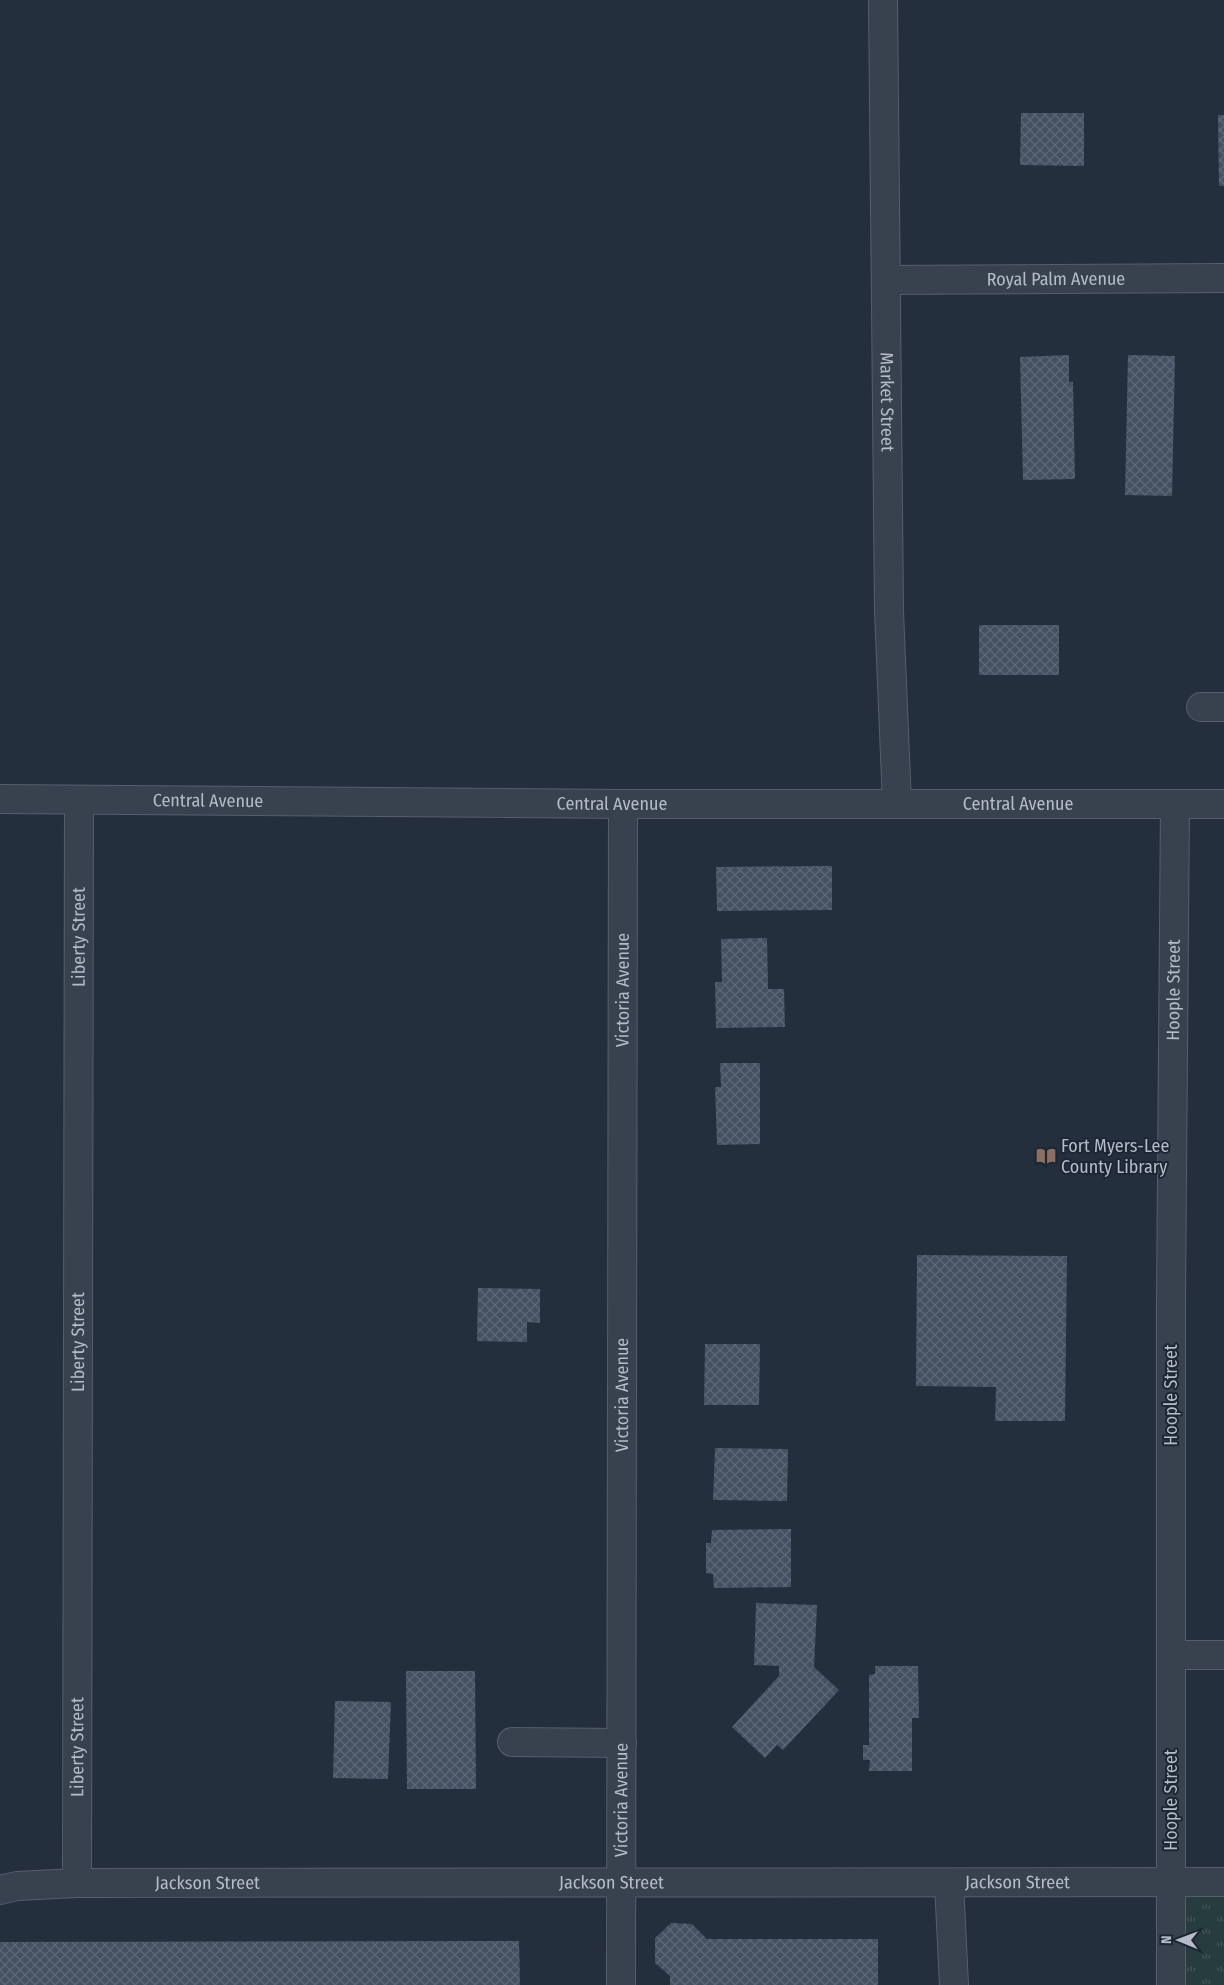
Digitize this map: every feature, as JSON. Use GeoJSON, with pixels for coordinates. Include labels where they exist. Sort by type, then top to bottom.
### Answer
{"type":"FeatureCollection","features":[{"type":"Feature","properties":{"kind":"street","name":"Market Street"},"geometry":{"type":"LineString","coordinates":[[884,0],[889,611],[897,804]]}},
{"type":"Feature","properties":{"kind":"street","name":"Royal Palm Avenue"},"geometry":{"type":"LineString","coordinates":[[887,280],[1224,278]]}},
{"type":"Feature","properties":{"kind":"street","name":"Central Avenue"},"geometry":{"type":"LineString","coordinates":[[0,799],[623,804],[1224,804]]}},
{"type":"Feature","properties":{"kind":"street","name":"Liberty Street"},"geometry":{"type":"LineString","coordinates":[[77,1883],[79,801]]}},
{"type":"Feature","properties":{"kind":"street","name":"Victoria Avenue"},"geometry":{"type":"LineString","coordinates":[[622,1985],[623,804]]}},
{"type":"Feature","properties":{"kind":"street","name":"Hoople Street"},"geometry":{"type":"LineString","coordinates":[[1171,1985],[1175,804]]}},
{"type":"Feature","properties":{"kind":"street"},"geometry":{"type":"LineString","coordinates":[[1171,1655],[1224,1655]]}},
{"type":"Feature","properties":{"kind":"street"},"geometry":{"type":"LineString","coordinates":[[512,1742],[622,1743]]}},
{"type":"Feature","properties":{"kind":"street","name":"Jackson Street"},"geometry":{"type":"LineString","coordinates":[[0,1890],[17,1886],[77,1883],[1224,1882]]}},
{"type":"Feature","properties":{"kind":"street"},"geometry":{"type":"LineString","coordinates":[[949,1883],[954,1985]]}},
{"type":"Feature","properties":{"kind":"green space"},"geometry":{"type":"Polygon","coordinates":[[[1182,1894],[1224,1894],[1224,1985],[1182,1985],[1182,1894]]]}},
{"type":"Feature","properties":{"kind":"building"},"geometry":{"type":"Polygon","coordinates":[[[1021,113],[1084,113],[1084,166],[1020,165],[1021,113]]]}},
{"type":"Feature","properties":{"kind":"building"},"geometry":{"type":"Polygon","coordinates":[[[1218,115],[1224,115],[1224,186],[1219,186],[1218,115]]]}},
{"type":"Feature","properties":{"kind":"building"},"geometry":{"type":"Polygon","coordinates":[[[1069,355],[1069,382],[1073,382],[1075,479],[1023,480],[1020,357],[1069,355]]]}},
{"type":"Feature","properties":{"kind":"building"},"geometry":{"type":"Polygon","coordinates":[[[1128,355],[1175,356],[1172,496],[1125,495],[1128,355]]]}},
{"type":"Feature","properties":{"kind":"building"},"geometry":{"type":"Polygon","coordinates":[[[979,625],[1059,625],[1059,675],[979,675],[979,625]]]}},
{"type":"Feature","properties":{"kind":"building"},"geometry":{"type":"Polygon","coordinates":[[[832,866],[832,910],[717,911],[716,867],[832,866]]]}},
{"type":"Feature","properties":{"kind":"building"},"geometry":{"type":"Polygon","coordinates":[[[767,938],[768,989],[784,989],[785,1027],[716,1028],[715,982],[722,982],[721,939],[767,938]]]}},
{"type":"Feature","properties":{"kind":"building"},"geometry":{"type":"Polygon","coordinates":[[[720,1063],[760,1063],[760,1144],[717,1145],[715,1087],[721,1087],[720,1063]]]}},
{"type":"Feature","properties":{"kind":"building"},"geometry":{"type":"Polygon","coordinates":[[[917,1255],[1067,1256],[1065,1421],[995,1421],[996,1387],[916,1386],[917,1255]]]}},
{"type":"Feature","properties":{"kind":"building"},"geometry":{"type":"Polygon","coordinates":[[[478,1288],[540,1289],[540,1323],[527,1322],[527,1342],[477,1341],[478,1288]]]}},
{"type":"Feature","properties":{"kind":"building"},"geometry":{"type":"Polygon","coordinates":[[[705,1344],[760,1344],[759,1405],[704,1405],[705,1344]]]}},
{"type":"Feature","properties":{"kind":"building"},"geometry":{"type":"Polygon","coordinates":[[[715,1448],[788,1449],[787,1501],[713,1500],[715,1448]]]}},
{"type":"Feature","properties":{"kind":"building"},"geometry":{"type":"Polygon","coordinates":[[[791,1529],[791,1587],[714,1588],[713,1574],[706,1573],[706,1543],[711,1543],[712,1530],[791,1529]]]}},
{"type":"Feature","properties":{"kind":"building"},"geometry":{"type":"Polygon","coordinates":[[[756,1603],[817,1605],[814,1667],[839,1690],[783,1750],[777,1745],[765,1758],[732,1727],[779,1676],[779,1666],[754,1665],[756,1603]]]}},
{"type":"Feature","properties":{"kind":"building"},"geometry":{"type":"Polygon","coordinates":[[[875,1666],[918,1666],[919,1718],[912,1718],[912,1771],[869,1771],[870,1760],[863,1760],[863,1745],[869,1745],[869,1675],[875,1674],[875,1666]]]}},
{"type":"Feature","properties":{"kind":"building"},"geometry":{"type":"Polygon","coordinates":[[[406,1671],[475,1671],[476,1789],[407,1789],[406,1671]]]}},
{"type":"Feature","properties":{"kind":"building"},"geometry":{"type":"Polygon","coordinates":[[[335,1701],[391,1702],[388,1779],[333,1778],[335,1701]]]}},
{"type":"Feature","properties":{"kind":"building"},"geometry":{"type":"Polygon","coordinates":[[[671,1923],[692,1924],[707,1939],[878,1939],[878,1985],[670,1985],[670,1976],[655,1963],[655,1938],[671,1923]]]}},
{"type":"Feature","properties":{"kind":"building"},"geometry":{"type":"Polygon","coordinates":[[[519,1941],[520,1985],[0,1985],[0,1942],[519,1941]]]}},
{"type":"Feature","properties":{"kind":"place","name":"Fort Myers-Lee County Library"},"geometry":{"type":"Point","coordinates":[1046,1156]}}]}
